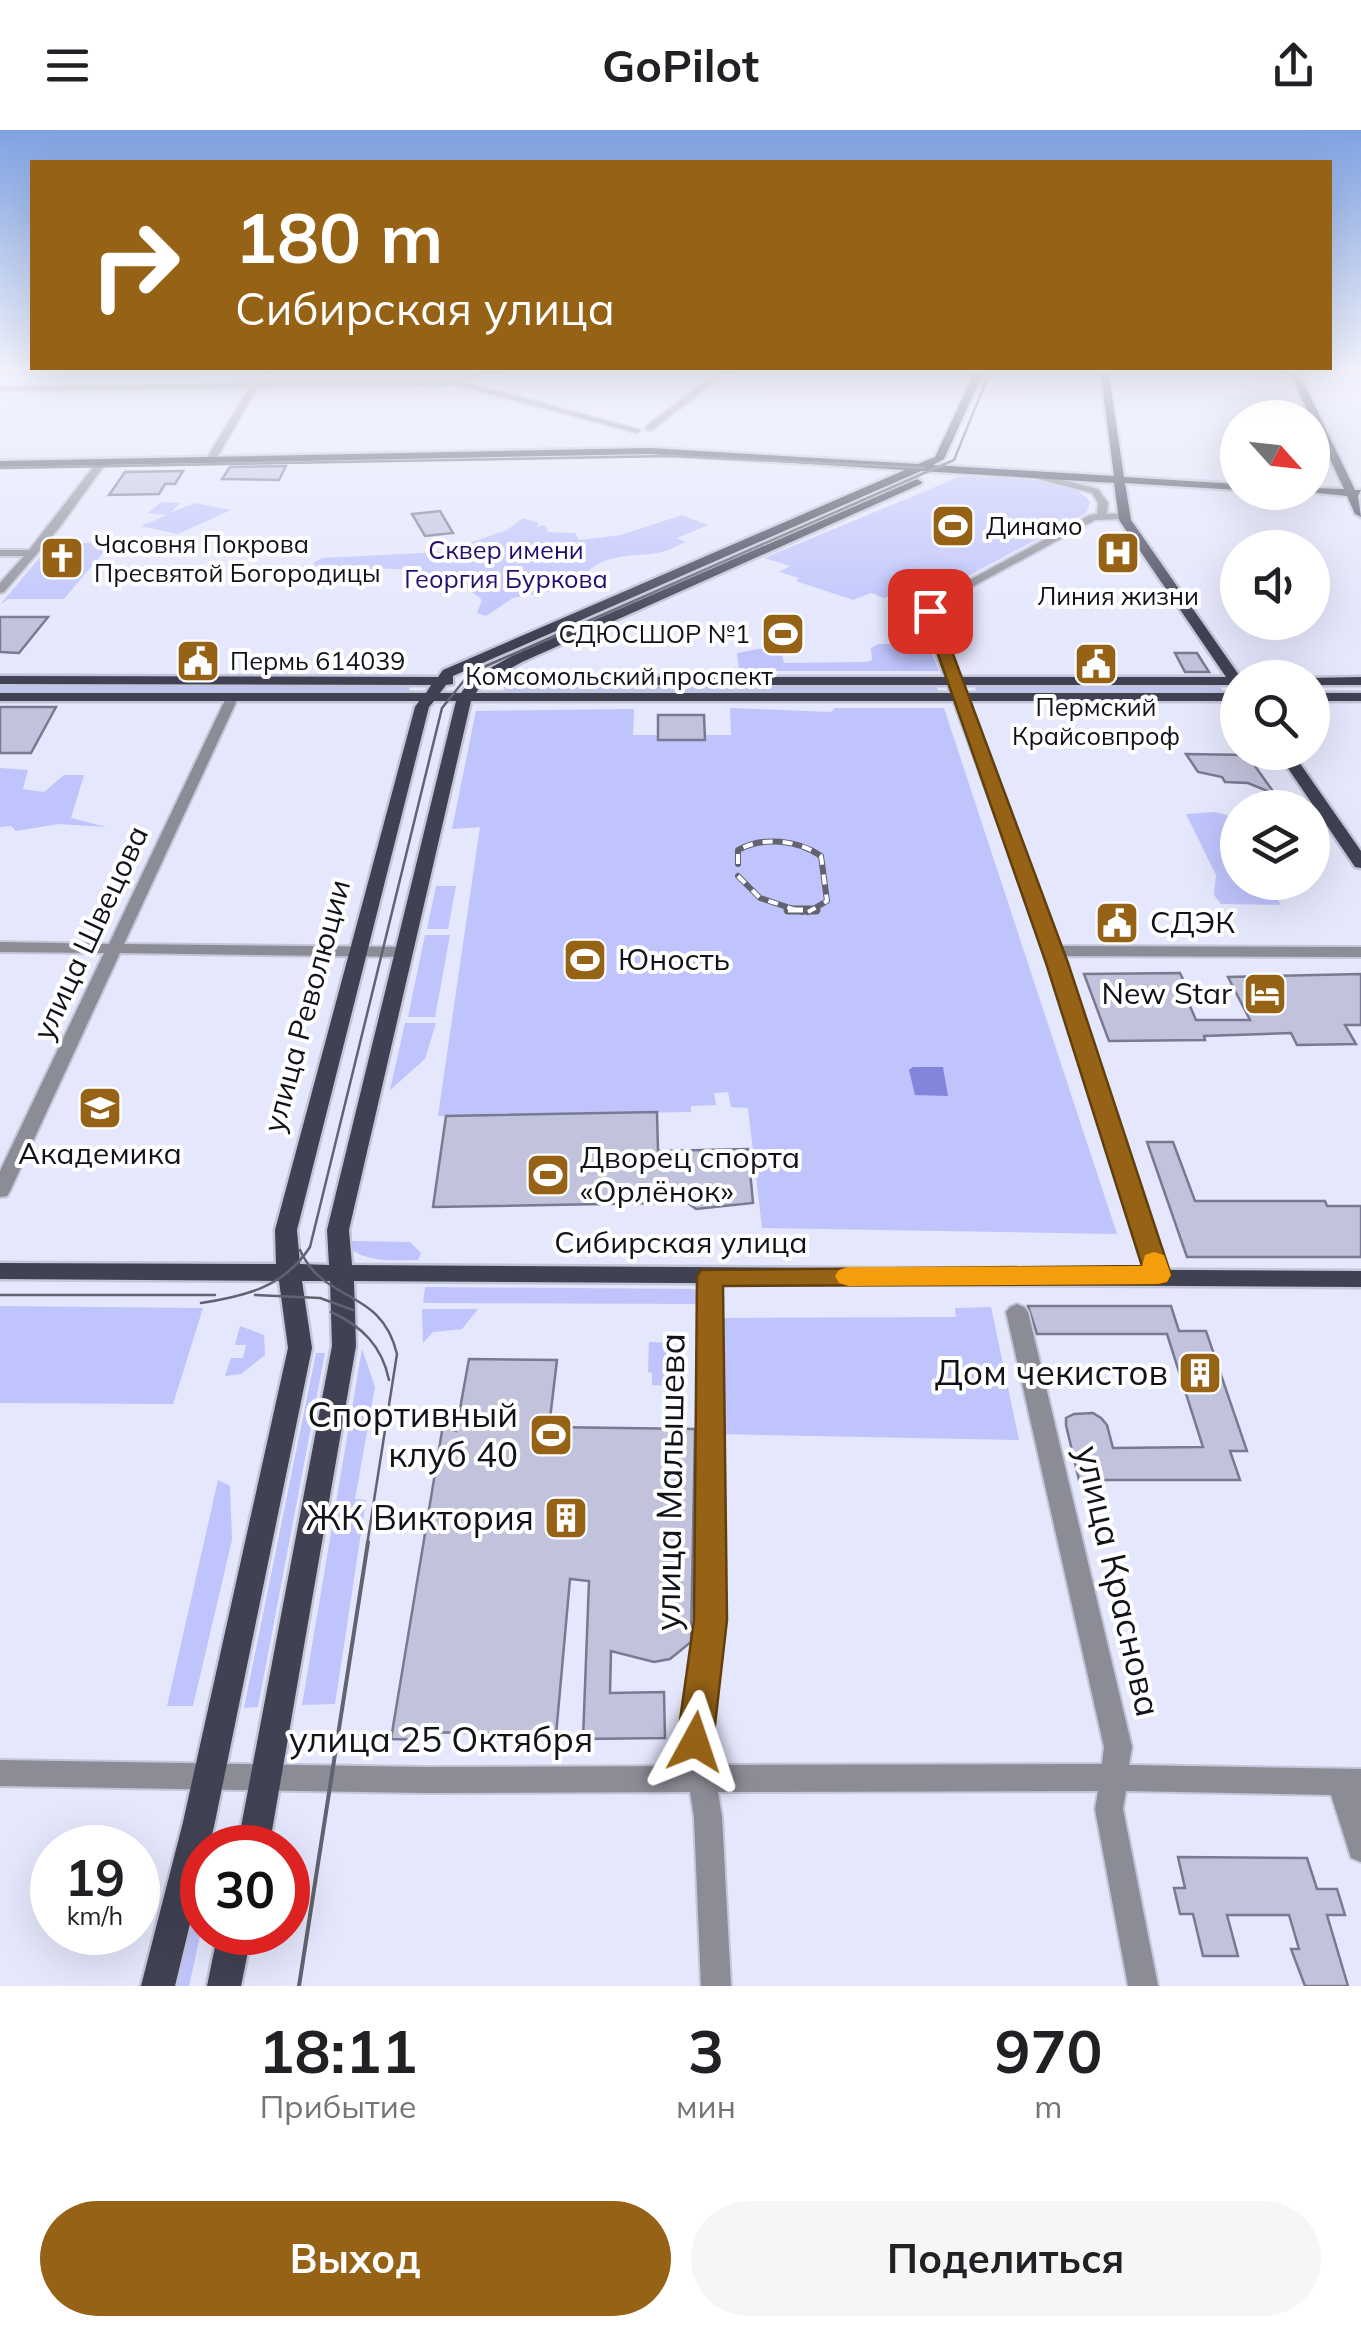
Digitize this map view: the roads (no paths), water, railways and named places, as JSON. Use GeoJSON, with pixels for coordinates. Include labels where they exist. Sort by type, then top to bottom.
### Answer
{"type":"FeatureCollection","features":[{"type":"Feature","properties":{"kind":"main road"},"geometry":{"type":"LineString","coordinates":[[0,464],[447,456]]}},
{"type":"Feature","properties":{"kind":"main road"},"geometry":{"type":"LineString","coordinates":[[734,456],[1220,486]]}},
{"type":"Feature","properties":{"kind":"main road","name":"улица Революции"},"geometry":{"type":"LineString","coordinates":[[158,1986],[209,1774],[300,1348],[298,1304],[288,1274],[286,1230],[422,707],[448,673],[943,456]]}},
{"type":"Feature","properties":{"kind":"main road"},"geometry":{"type":"LineString","coordinates":[[1115,456],[1123,516],[1222,660]]}},
{"type":"Feature","properties":{"kind":"main road"},"geometry":{"type":"LineString","coordinates":[[1337,456],[1356,493],[1361,514]]}},
{"type":"Feature","properties":{"kind":"main road"},"geometry":{"type":"LineString","coordinates":[[258,1825],[344,1346],[346,1319],[338,1230],[464,699],[477,681],[517,659],[950,468]]}},
{"type":"Feature","properties":{"kind":"main road"},"geometry":{"type":"LineString","coordinates":[[1330,492],[1356,493]]}},
{"type":"Feature","properties":{"kind":"main road"},"geometry":{"type":"LineString","coordinates":[[517,659],[512,669],[533,681]]}},
{"type":"Feature","properties":{"kind":"main road","name":"Комсомольский проспект"},"geometry":{"type":"LineString","coordinates":[[0,680],[533,681],[1220,696]]}},
{"type":"Feature","properties":{"kind":"main road"},"geometry":{"type":"LineString","coordinates":[[1330,681],[1361,681]]}},
{"type":"Feature","properties":{"kind":"main road","name":"Комсомольский проспект"},"geometry":{"type":"LineString","coordinates":[[0,697],[464,699],[1220,682]]}},
{"type":"Feature","properties":{"kind":"main road"},"geometry":{"type":"LineString","coordinates":[[1330,697],[1361,697]]}},
{"type":"Feature","properties":{"kind":"main road"},"geometry":{"type":"LineString","coordinates":[[1296,770],[1361,863]]}},
{"type":"Feature","properties":{"kind":"main road","name":"Сибирская улица"},"geometry":{"type":"LineString","coordinates":[[0,1271],[1361,1279]]}},
{"type":"Feature","properties":{"kind":"main road"},"geometry":{"type":"LineString","coordinates":[[224,1986],[230,1955]]}},
{"type":"Feature","properties":{"kind":"street"},"geometry":{"type":"LineString","coordinates":[[210,461],[213,456]]}},
{"type":"Feature","properties":{"kind":"street"},"geometry":{"type":"LineString","coordinates":[[0,590],[100,463]]}},
{"type":"Feature","properties":{"kind":"street"},"geometry":{"type":"LineString","coordinates":[[1041,477],[1095,491],[1103,503],[1102,516]]}},
{"type":"Feature","properties":{"kind":"street"},"geometry":{"type":"LineString","coordinates":[[1123,516],[1102,516],[1032,549],[933,606],[930,617],[1052,951],[1158,1275]]}},
{"type":"Feature","properties":{"kind":"street"},"geometry":{"type":"LineString","coordinates":[[0,553],[32,553]]}},
{"type":"Feature","properties":{"kind":"street","name":"улица Швецова"},"geometry":{"type":"LineString","coordinates":[[0,1191],[232,698]]}},
{"type":"Feature","properties":{"kind":"street"},"geometry":{"type":"LineString","coordinates":[[0,947],[404,952]]}},
{"type":"Feature","properties":{"kind":"street"},"geometry":{"type":"LineString","coordinates":[[1052,951],[1361,952]]}},
{"type":"Feature","properties":{"kind":"street","name":"улица Малышева"},"geometry":{"type":"LineString","coordinates":[[710,1276],[711,1620],[695,1742],[708,1817],[716,1986]]}},
{"type":"Feature","properties":{"kind":"street","name":"улица Краснова"},"geometry":{"type":"LineString","coordinates":[[1017,1312],[1118,1747],[1109,1809],[1143,1986]]}},
{"type":"Feature","properties":{"kind":"street","name":"улица 25 Октября"},"geometry":{"type":"LineString","coordinates":[[0,1773],[426,1780],[1112,1778],[1351,1782]]}},
{"type":"Feature","properties":{"kind":"street"},"geometry":{"type":"LineString","coordinates":[[1351,1782],[1361,1848]]}},
{"type":"Feature","properties":{"kind":"tram line"},"geometry":{"type":"LineString","coordinates":[[0,468],[671,456],[924,468]]}},
{"type":"Feature","properties":{"kind":"tram line"},"geometry":{"type":"LineString","coordinates":[[304,1256],[310,1247],[442,708],[470,673],[954,460],[956,456]]}},
{"type":"Feature","properties":{"kind":"tram line"},"geometry":{"type":"LineString","coordinates":[[300,1250],[304,1256]]}},
{"type":"Feature","properties":{"kind":"tram line"},"geometry":{"type":"LineString","coordinates":[[201,1303],[263,1287],[288,1272],[304,1256]]}},
{"type":"Feature","properties":{"kind":"tram line"},"geometry":{"type":"LineString","coordinates":[[304,1256],[323,1280],[379,1317],[397,1354],[367,1545]]}},
{"type":"Feature","properties":{"kind":"tram line"},"geometry":{"type":"LineString","coordinates":[[0,1295],[215,1295]]}},
{"type":"Feature","properties":{"kind":"tram line"},"geometry":{"type":"LineString","coordinates":[[255,1295],[320,1298],[353,1310]]}},
{"type":"Feature","properties":{"kind":"tram line"},"geometry":{"type":"LineString","coordinates":[[331,1312],[369,1338],[389,1380]]}},
{"type":"Feature","properties":{"kind":"tram line"},"geometry":{"type":"LineString","coordinates":[[299,1986],[368,1542]]}},
{"type":"Feature","properties":{"kind":"railway"},"geometry":{"type":"LineString","coordinates":[[738,864],[738,850],[758,843],[802,846],[821,856],[827,901],[811,910]]}},
{"type":"Feature","properties":{"kind":"railway"},"geometry":{"type":"LineString","coordinates":[[738,876],[760,898],[796,910]]}},
{"type":"Feature","properties":{"kind":"railway"},"geometry":{"type":"LineString","coordinates":[[788,910],[796,910]]}},
{"type":"Feature","properties":{"kind":"railway"},"geometry":{"type":"LineString","coordinates":[[796,910],[811,910]]}},
{"type":"Feature","properties":{"kind":"railway"},"geometry":{"type":"LineString","coordinates":[[796,910],[802,912]]}},
{"type":"Feature","properties":{"kind":"railway"},"geometry":{"type":"LineString","coordinates":[[811,910],[816,910]]}},
{"type":"Feature","properties":{"kind":"place","name":"Динамо"},"geometry":{"type":"Point","coordinates":[953,526]}},
{"type":"Feature","properties":{"kind":"place","name":"Линия жизни"},"geometry":{"type":"Point","coordinates":[1118,553]}},
{"type":"Feature","properties":{"kind":"place","name":"Часовня Покрова Пресвятой Богородицы"},"geometry":{"type":"Point","coordinates":[62,558]}},
{"type":"Feature","properties":{"kind":"place","name":"СДЮСШОР №1"},"geometry":{"type":"Point","coordinates":[783,634]}},
{"type":"Feature","properties":{"kind":"place","name":"Пермь 614039"},"geometry":{"type":"Point","coordinates":[198,661]}},
{"type":"Feature","properties":{"kind":"place","name":"Пермский Крайсовпроф"},"geometry":{"type":"Point","coordinates":[1096,664]}},
{"type":"Feature","properties":{"kind":"place","name":"СДЭК"},"geometry":{"type":"Point","coordinates":[1117,923]}},
{"type":"Feature","properties":{"kind":"place","name":"Юность"},"geometry":{"type":"Point","coordinates":[585,960]}},
{"type":"Feature","properties":{"kind":"place","name":"New Star"},"geometry":{"type":"Point","coordinates":[1265,994]}},
{"type":"Feature","properties":{"kind":"place","name":"Академика"},"geometry":{"type":"Point","coordinates":[100,1108]}},
{"type":"Feature","properties":{"kind":"place","name":"Дворец спорта «Орлёнок»"},"geometry":{"type":"Point","coordinates":[548,1175]}},
{"type":"Feature","properties":{"kind":"place","name":"Дом чекистов"},"geometry":{"type":"Point","coordinates":[1200,1373]}},
{"type":"Feature","properties":{"kind":"place","name":"Спортивный клуб 40"},"geometry":{"type":"Point","coordinates":[551,1435]}},
{"type":"Feature","properties":{"kind":"place","name":"ЖК Виктория"},"geometry":{"type":"Point","coordinates":[566,1518]}},
{"type":"Feature","properties":{"kind":"park label","name":"Сквер имени Георгия Буркова"},"geometry":{"type":"Point","coordinates":[506,564]}}]}
